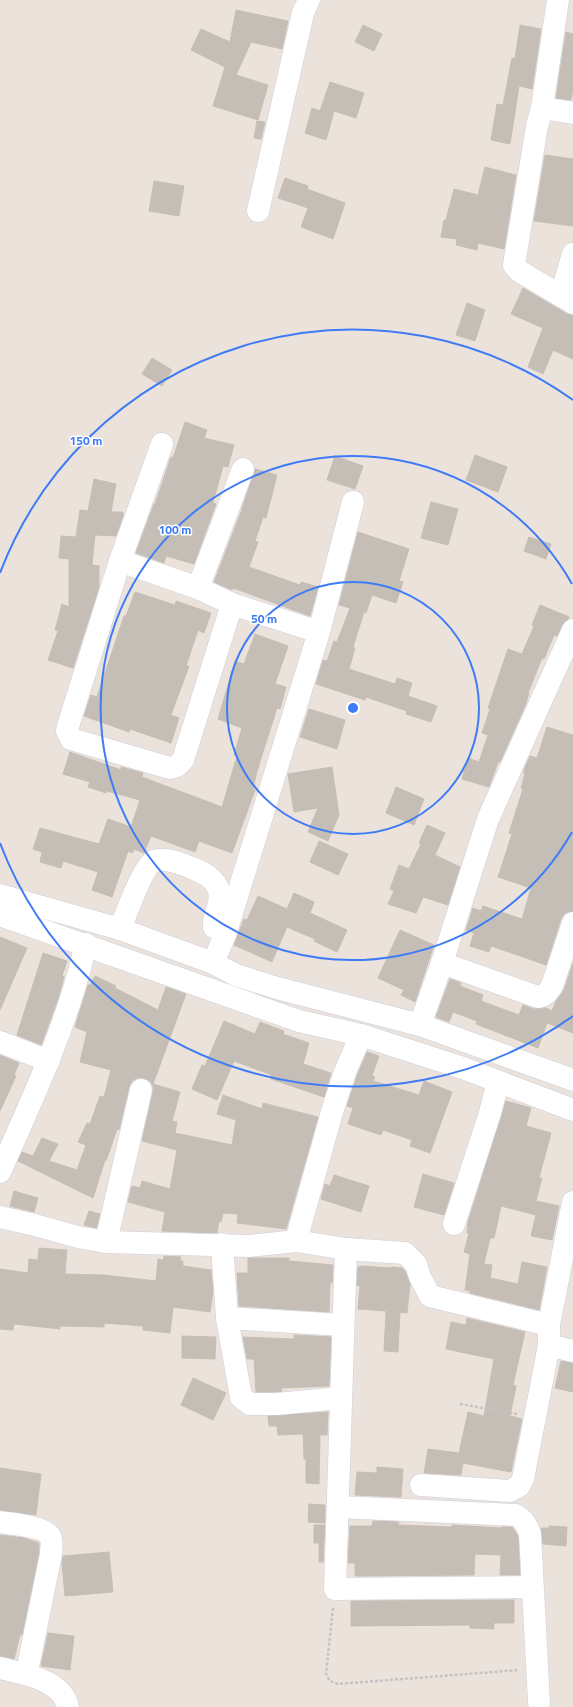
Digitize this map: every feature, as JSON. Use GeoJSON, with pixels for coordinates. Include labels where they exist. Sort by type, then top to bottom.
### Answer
{"type":"FeatureCollection","features":[{"type":"Feature","properties":{"kind":"street"},"geometry":{"type":"LineString","coordinates":[[258,211],[303,13],[309,0]]}},
{"type":"Feature","properties":{"kind":"street"},"geometry":{"type":"LineString","coordinates":[[558,0],[542,108],[537,126],[514,265],[519,271],[567,299],[573,254]]}},
{"type":"Feature","properties":{"kind":"street"},"geometry":{"type":"LineString","coordinates":[[542,108],[573,113]]}},
{"type":"Feature","properties":{"kind":"street"},"geometry":{"type":"LineString","coordinates":[[162,444],[120,561],[69,722],[67,732],[71,739],[170,768],[177,766],[183,760],[232,604]]}},
{"type":"Feature","properties":{"kind":"street"},"geometry":{"type":"LineString","coordinates":[[198,588],[243,469]]}},
{"type":"Feature","properties":{"kind":"street"},"geometry":{"type":"LineString","coordinates":[[213,963],[225,935],[319,632],[353,502]]}},
{"type":"Feature","properties":{"kind":"street"},"geometry":{"type":"LineString","coordinates":[[120,561],[198,588],[232,604],[319,632]]}},
{"type":"Feature","properties":{"kind":"street"},"geometry":{"type":"LineString","coordinates":[[420,1025],[442,963],[488,819],[573,630]]}},
{"type":"Feature","properties":{"kind":"street"},"geometry":{"type":"LineString","coordinates":[[120,929],[148,866],[155,861],[162,860],[188,866],[211,877],[219,891],[220,902],[214,921],[214,926],[218,931],[225,935]]}},
{"type":"Feature","properties":{"kind":"street"},"geometry":{"type":"LineString","coordinates":[[0,895],[120,929],[213,963],[236,975],[277,988],[420,1025],[573,1080]]}},
{"type":"Feature","properties":{"kind":"street"},"geometry":{"type":"LineString","coordinates":[[0,915],[86,944],[299,1021],[361,1035],[463,1068],[573,1110]]}},
{"type":"Feature","properties":{"kind":"street"},"geometry":{"type":"LineString","coordinates":[[442,963],[538,997],[542,996],[547,994],[552,986],[573,923]]}},
{"type":"Feature","properties":{"kind":"street"},"geometry":{"type":"LineString","coordinates":[[0,1172],[49,1061],[78,979],[86,944]]}},
{"type":"Feature","properties":{"kind":"street"},"geometry":{"type":"LineString","coordinates":[[231,996],[236,975]]}},
{"type":"Feature","properties":{"kind":"street"},"geometry":{"type":"LineString","coordinates":[[296,1241],[332,1112],[361,1035]]}},
{"type":"Feature","properties":{"kind":"street"},"geometry":{"type":"LineString","coordinates":[[0,1042],[49,1061]]}},
{"type":"Feature","properties":{"kind":"street"},"geometry":{"type":"LineString","coordinates":[[454,1224],[490,1113],[498,1082]]}},
{"type":"Feature","properties":{"kind":"street"},"geometry":{"type":"LineString","coordinates":[[106,1242],[141,1090]]}},
{"type":"Feature","properties":{"kind":"street"},"geometry":{"type":"LineString","coordinates":[[421,1485],[510,1491],[515,1489],[523,1479],[573,1202]]}},
{"type":"Feature","properties":{"kind":"street"},"geometry":{"type":"LineString","coordinates":[[0,1217],[78,1237],[106,1242],[222,1244],[249,1246],[296,1241],[346,1249],[405,1252],[416,1264],[420,1277],[430,1296],[549,1335],[573,1351]]}},
{"type":"Feature","properties":{"kind":"street"},"geometry":{"type":"LineString","coordinates":[[222,1244],[227,1318],[239,1391],[245,1401],[250,1404],[277,1404],[340,1398]]}},
{"type":"Feature","properties":{"kind":"street"},"geometry":{"type":"LineString","coordinates":[[346,1249],[335,1589],[532,1587]]}},
{"type":"Feature","properties":{"kind":"street"},"geometry":{"type":"LineString","coordinates":[[227,1318],[343,1325]]}},
{"type":"Feature","properties":{"kind":"street"},"geometry":{"type":"LineString","coordinates":[[338,1507],[516,1515],[526,1524],[530,1534],[538,1702]]}},
{"type":"Feature","properties":{"kind":"street"},"geometry":{"type":"LineString","coordinates":[[0,1522],[42,1530],[50,1535],[52,1541],[51,1554],[29,1662]]}},
{"type":"Feature","properties":{"kind":"street"},"geometry":{"type":"LineString","coordinates":[[0,1668],[26,1675],[50,1684],[59,1690],[65,1698],[68,1707]]}},
{"type":"Feature","properties":{"kind":"path"},"geometry":{"type":"LineString","coordinates":[[460,1404],[535,1417]]}},
{"type":"Feature","properties":{"kind":"path"},"geometry":{"type":"LineString","coordinates":[[335,1589],[326,1674],[330,1681],[338,1684],[537,1669]]}},
{"type":"Feature","properties":{"kind":"building"},"geometry":{"type":"Polygon","coordinates":[[[236,10],[288,21],[282,49],[251,42],[236,75],[268,85],[258,120],[213,106],[225,67],[191,50],[201,29],[230,42],[236,10]]]}},
{"type":"Feature","properties":{"kind":"building"},"geometry":{"type":"Polygon","coordinates":[[[363,25],[382,34],[374,51],[355,42],[363,25]]]}},
{"type":"Feature","properties":{"kind":"building"},"geometry":{"type":"Polygon","coordinates":[[[520,25],[541,29],[532,89],[519,86],[510,144],[491,140],[497,104],[503,105],[512,58],[515,59],[520,25]]]}},
{"type":"Feature","properties":{"kind":"building"},"geometry":{"type":"Polygon","coordinates":[[[566,32],[573,34],[573,88],[571,100],[556,98],[566,32]]]}},
{"type":"Feature","properties":{"kind":"building"},"geometry":{"type":"Polygon","coordinates":[[[330,82],[364,93],[356,118],[334,111],[326,140],[305,133],[312,108],[320,111],[330,82]]]}},
{"type":"Feature","properties":{"kind":"building"},"geometry":{"type":"Polygon","coordinates":[[[257,121],[265,122],[261,139],[254,138],[257,121]]]}},
{"type":"Feature","properties":{"kind":"building"},"geometry":{"type":"Polygon","coordinates":[[[545,155],[573,159],[573,226],[534,221],[545,155]]]}},
{"type":"Feature","properties":{"kind":"building"},"geometry":{"type":"Polygon","coordinates":[[[485,167],[516,175],[504,249],[478,243],[477,250],[456,245],[457,239],[441,237],[444,220],[446,220],[454,189],[478,195],[485,167]]]}},
{"type":"Feature","properties":{"kind":"building"},"geometry":{"type":"Polygon","coordinates":[[[285,178],[308,186],[307,189],[345,203],[333,239],[301,227],[308,208],[278,198],[285,178]]]}},
{"type":"Feature","properties":{"kind":"building"},"geometry":{"type":"Polygon","coordinates":[[[154,181],[184,186],[179,216],[149,211],[154,181]]]}},
{"type":"Feature","properties":{"kind":"building"},"geometry":{"type":"Polygon","coordinates":[[[523,288],[567,314],[573,315],[573,359],[553,350],[543,374],[528,367],[543,328],[511,314],[523,288]]]}},
{"type":"Feature","properties":{"kind":"building"},"geometry":{"type":"Polygon","coordinates":[[[467,303],[485,310],[475,341],[456,335],[467,303]]]}},
{"type":"Feature","properties":{"kind":"building"},"geometry":{"type":"Polygon","coordinates":[[[152,358],[172,370],[162,386],[142,374],[152,358]]]}},
{"type":"Feature","properties":{"kind":"building"},"geometry":{"type":"Polygon","coordinates":[[[185,422],[207,430],[204,438],[234,445],[228,467],[223,466],[213,503],[216,504],[194,564],[166,556],[164,563],[136,553],[171,457],[173,458],[185,422]]]}},
{"type":"Feature","properties":{"kind":"building"},"geometry":{"type":"Polygon","coordinates":[[[475,455],[507,467],[498,492],[466,480],[475,455]]]}},
{"type":"Feature","properties":{"kind":"building"},"geometry":{"type":"Polygon","coordinates":[[[335,456],[363,466],[355,489],[327,480],[335,456]]]}},
{"type":"Feature","properties":{"kind":"building"},"geometry":{"type":"Polygon","coordinates":[[[255,469],[277,475],[266,518],[263,517],[255,541],[258,542],[249,567],[300,585],[301,582],[318,587],[310,616],[233,588],[232,590],[214,582],[241,512],[255,469]]]}},
{"type":"Feature","properties":{"kind":"building"},"geometry":{"type":"Polygon","coordinates":[[[94,479],[116,484],[111,512],[123,512],[123,516],[116,536],[95,535],[92,565],[99,566],[99,587],[73,668],[48,660],[58,631],[55,630],[62,604],[69,607],[69,559],[59,558],[61,536],[76,537],[80,510],[88,511],[94,479]]]}},
{"type":"Feature","properties":{"kind":"building"},"geometry":{"type":"Polygon","coordinates":[[[431,502],[458,509],[448,545],[421,538],[431,502]]]}},
{"type":"Feature","properties":{"kind":"building"},"geometry":{"type":"Polygon","coordinates":[[[358,532],[409,549],[399,581],[403,582],[396,603],[372,595],[366,613],[364,612],[353,647],[355,648],[349,669],[395,684],[397,678],[412,683],[408,696],[437,706],[431,722],[406,714],[407,711],[366,697],[365,700],[316,684],[323,660],[327,661],[334,641],[337,642],[350,608],[339,605],[358,532]]]}},
{"type":"Feature","properties":{"kind":"building"},"geometry":{"type":"Polygon","coordinates":[[[529,537],[551,544],[546,559],[524,551],[529,537]]]}},
{"type":"Feature","properties":{"kind":"building"},"geometry":{"type":"Polygon","coordinates":[[[135,592],[175,605],[176,601],[211,613],[204,633],[198,630],[186,666],[189,666],[171,715],[179,718],[171,743],[130,729],[129,732],[84,716],[91,695],[97,697],[124,616],[126,616],[135,592]]]}},
{"type":"Feature","properties":{"kind":"building"},"geometry":{"type":"Polygon","coordinates":[[[540,605],[569,617],[562,625],[557,636],[554,635],[544,659],[542,658],[528,693],[525,706],[500,762],[498,762],[489,787],[462,779],[468,758],[479,762],[488,735],[482,733],[490,709],[488,708],[508,649],[522,654],[534,626],[532,625],[540,605]]]}},
{"type":"Feature","properties":{"kind":"building"},"geometry":{"type":"Polygon","coordinates":[[[255,634],[288,646],[275,684],[286,687],[280,709],[277,708],[257,771],[253,789],[255,790],[232,853],[199,841],[195,852],[151,836],[144,853],[134,849],[132,853],[128,851],[112,897],[92,890],[98,872],[63,861],[61,868],[40,862],[42,852],[33,849],[40,828],[99,844],[108,819],[131,827],[140,800],[107,791],[106,793],[88,787],[90,782],[63,774],[70,752],[121,770],[121,767],[143,773],[142,777],[222,807],[237,756],[234,755],[242,728],[218,719],[235,661],[244,664],[255,634]]]}},
{"type":"Feature","properties":{"kind":"building"},"geometry":{"type":"Polygon","coordinates":[[[309,709],[345,720],[337,749],[300,737],[309,709]]]}},
{"type":"Feature","properties":{"kind":"building"},"geometry":{"type":"Polygon","coordinates":[[[547,727],[573,735],[573,911],[565,913],[561,919],[546,965],[491,946],[489,952],[470,946],[474,933],[466,930],[473,908],[481,911],[483,906],[522,919],[531,888],[498,877],[512,834],[509,833],[523,789],[521,788],[525,774],[524,770],[530,756],[537,758],[547,727]]]}},
{"type":"Feature","properties":{"kind":"building"},"geometry":{"type":"Polygon","coordinates":[[[332,767],[339,815],[328,841],[308,832],[318,808],[294,812],[288,774],[332,767]]]}},
{"type":"Feature","properties":{"kind":"building"},"geometry":{"type":"Polygon","coordinates":[[[396,787],[424,799],[414,825],[386,813],[396,787]]]}},
{"type":"Feature","properties":{"kind":"building"},"geometry":{"type":"Polygon","coordinates":[[[427,825],[445,833],[435,855],[460,867],[448,905],[423,897],[416,913],[388,904],[394,891],[390,889],[399,865],[409,869],[421,844],[419,843],[427,825]]]}},
{"type":"Feature","properties":{"kind":"building"},"geometry":{"type":"Polygon","coordinates":[[[319,841],[348,854],[338,875],[310,862],[319,841]]]}},
{"type":"Feature","properties":{"kind":"building"},"geometry":{"type":"Polygon","coordinates":[[[294,893],[314,902],[310,913],[347,930],[337,952],[314,941],[315,939],[287,927],[272,962],[234,945],[244,919],[247,920],[258,896],[287,909],[294,893]]]}},
{"type":"Feature","properties":{"kind":"building"},"geometry":{"type":"Polygon","coordinates":[[[400,930],[434,945],[415,1002],[401,995],[404,990],[378,978],[400,930]]]}},
{"type":"Feature","properties":{"kind":"building"},"geometry":{"type":"Polygon","coordinates":[[[0,937],[27,948],[0,1010],[0,937]]]}},
{"type":"Feature","properties":{"kind":"building"},"geometry":{"type":"Polygon","coordinates":[[[43,953],[67,961],[62,976],[64,977],[58,999],[41,1045],[17,1035],[43,953]]]}},
{"type":"Feature","properties":{"kind":"building"},"geometry":{"type":"Polygon","coordinates":[[[573,963],[573,1033],[547,1023],[538,1048],[476,1024],[477,1021],[453,1012],[449,1022],[436,1017],[450,979],[461,983],[460,986],[483,995],[481,1001],[519,1015],[523,1005],[534,1009],[546,1008],[552,1011],[556,1001],[564,990],[573,963]]]}},
{"type":"Feature","properties":{"kind":"building"},"geometry":{"type":"Polygon","coordinates":[[[95,976],[158,1010],[166,987],[186,994],[153,1084],[180,1092],[172,1121],[177,1122],[175,1133],[232,1145],[236,1120],[217,1114],[223,1095],[262,1109],[263,1103],[318,1117],[286,1229],[237,1223],[238,1214],[223,1213],[221,1222],[219,1221],[217,1233],[162,1231],[165,1212],[128,1202],[132,1186],[140,1188],[142,1181],[170,1189],[177,1150],[142,1141],[153,1092],[153,1086],[150,1081],[144,1078],[137,1078],[132,1081],[129,1087],[119,1130],[117,1129],[106,1161],[105,1160],[93,1198],[18,1161],[22,1152],[33,1156],[42,1138],[58,1144],[49,1161],[77,1170],[86,1145],[78,1142],[87,1123],[90,1124],[100,1096],[104,1097],[111,1070],[80,1062],[87,1032],[75,1027],[88,985],[90,985],[95,976]]]}},
{"type":"Feature","properties":{"kind":"building"},"geometry":{"type":"Polygon","coordinates":[[[224,1021],[255,1034],[260,1022],[284,1031],[283,1034],[309,1043],[303,1064],[331,1073],[324,1097],[271,1079],[272,1075],[234,1061],[217,1100],[192,1089],[202,1065],[205,1066],[224,1021]]]}},
{"type":"Feature","properties":{"kind":"building"},"geometry":{"type":"Polygon","coordinates":[[[367,1052],[379,1056],[372,1076],[375,1077],[373,1081],[419,1095],[424,1081],[452,1092],[430,1153],[410,1146],[412,1140],[383,1130],[381,1135],[348,1124],[353,1108],[347,1106],[367,1052]]]}},
{"type":"Feature","properties":{"kind":"building"},"geometry":{"type":"Polygon","coordinates":[[[0,1055],[19,1063],[14,1075],[16,1076],[0,1111],[0,1055]]]}},
{"type":"Feature","properties":{"kind":"building"},"geometry":{"type":"Polygon","coordinates":[[[506,1101],[531,1108],[526,1126],[551,1133],[539,1178],[542,1178],[536,1201],[559,1206],[552,1240],[531,1236],[536,1215],[501,1206],[494,1238],[490,1238],[484,1264],[492,1265],[490,1278],[518,1284],[522,1262],[547,1267],[539,1310],[470,1293],[470,1291],[465,1290],[470,1254],[464,1252],[469,1233],[467,1233],[468,1222],[506,1101]]]}},
{"type":"Feature","properties":{"kind":"building"},"geometry":{"type":"Polygon","coordinates":[[[423,1174],[454,1183],[444,1215],[414,1207],[423,1174]]]}},
{"type":"Feature","properties":{"kind":"building"},"geometry":{"type":"Polygon","coordinates":[[[334,1175],[369,1186],[361,1212],[321,1199],[325,1184],[330,1186],[334,1175]]]}},
{"type":"Feature","properties":{"kind":"building"},"geometry":{"type":"Polygon","coordinates":[[[14,1191],[38,1198],[34,1212],[10,1206],[14,1191]]]}},
{"type":"Feature","properties":{"kind":"building"},"geometry":{"type":"Polygon","coordinates":[[[89,1211],[100,1214],[96,1228],[84,1225],[89,1211]]]}},
{"type":"Feature","properties":{"kind":"building"},"geometry":{"type":"Polygon","coordinates":[[[39,1248],[67,1250],[65,1274],[104,1275],[156,1281],[158,1259],[163,1260],[164,1256],[181,1257],[180,1261],[183,1261],[183,1266],[211,1270],[213,1292],[210,1312],[173,1307],[170,1333],[143,1330],[143,1326],[104,1323],[104,1327],[60,1326],[60,1329],[14,1324],[13,1330],[0,1329],[0,1269],[28,1273],[29,1259],[38,1260],[39,1248]]]}},
{"type":"Feature","properties":{"kind":"building"},"geometry":{"type":"Polygon","coordinates":[[[248,1258],[289,1258],[289,1261],[333,1265],[332,1283],[330,1283],[329,1312],[239,1306],[237,1273],[248,1273],[248,1258]]]}},
{"type":"Feature","properties":{"kind":"building"},"geometry":{"type":"Polygon","coordinates":[[[358,1267],[402,1268],[405,1271],[410,1284],[407,1313],[400,1312],[398,1352],[384,1351],[386,1311],[358,1309],[360,1286],[357,1285],[358,1267]]]}},
{"type":"Feature","properties":{"kind":"building"},"geometry":{"type":"Polygon","coordinates":[[[467,1318],[525,1332],[513,1385],[516,1386],[510,1416],[522,1419],[511,1472],[463,1463],[461,1475],[424,1473],[428,1449],[459,1453],[468,1412],[484,1416],[494,1359],[446,1349],[451,1322],[466,1325],[467,1318]]]}},
{"type":"Feature","properties":{"kind":"building"},"geometry":{"type":"Polygon","coordinates":[[[294,1335],[331,1337],[329,1386],[281,1388],[282,1391],[256,1392],[254,1359],[247,1359],[243,1337],[294,1339],[294,1335]]]}},
{"type":"Feature","properties":{"kind":"building"},"geometry":{"type":"Polygon","coordinates":[[[182,1336],[216,1337],[215,1359],[182,1358],[182,1336]]]}},
{"type":"Feature","properties":{"kind":"building"},"geometry":{"type":"Polygon","coordinates":[[[561,1361],[573,1363],[573,1392],[555,1388],[561,1361]]]}},
{"type":"Feature","properties":{"kind":"building"},"geometry":{"type":"Polygon","coordinates":[[[193,1378],[226,1393],[213,1420],[181,1405],[193,1378]]]}},
{"type":"Feature","properties":{"kind":"building"},"geometry":{"type":"Polygon","coordinates":[[[328,1412],[327,1435],[320,1435],[319,1484],[306,1483],[306,1459],[304,1459],[303,1434],[278,1435],[277,1426],[269,1426],[268,1416],[328,1412]]]}},
{"type":"Feature","properties":{"kind":"building"},"geometry":{"type":"Polygon","coordinates":[[[377,1467],[403,1469],[401,1497],[355,1495],[357,1472],[377,1473],[377,1467]]]}},
{"type":"Feature","properties":{"kind":"building"},"geometry":{"type":"Polygon","coordinates":[[[0,1468],[41,1474],[36,1515],[0,1510],[0,1468]]]}},
{"type":"Feature","properties":{"kind":"building"},"geometry":{"type":"Polygon","coordinates":[[[309,1504],[325,1505],[325,1523],[308,1522],[309,1504]]]}},
{"type":"Feature","properties":{"kind":"building"},"geometry":{"type":"Polygon","coordinates":[[[373,1521],[399,1522],[398,1525],[512,1527],[518,1536],[520,1575],[500,1575],[501,1555],[475,1554],[474,1575],[355,1576],[355,1563],[348,1563],[350,1526],[372,1526],[373,1521]]]}},
{"type":"Feature","properties":{"kind":"building"},"geometry":{"type":"Polygon","coordinates":[[[314,1525],[325,1525],[323,1562],[319,1562],[319,1543],[314,1543],[314,1525]]]}},
{"type":"Feature","properties":{"kind":"building"},"geometry":{"type":"Polygon","coordinates":[[[549,1526],[567,1527],[566,1546],[543,1544],[541,1528],[549,1528],[549,1526]]]}},
{"type":"Feature","properties":{"kind":"building"},"geometry":{"type":"Polygon","coordinates":[[[0,1535],[24,1538],[39,1543],[39,1553],[22,1635],[20,1635],[14,1659],[0,1656],[0,1535]]]}},
{"type":"Feature","properties":{"kind":"building"},"geometry":{"type":"Polygon","coordinates":[[[109,1552],[113,1592],[65,1596],[62,1563],[63,1556],[109,1552]]]}},
{"type":"Feature","properties":{"kind":"building"},"geometry":{"type":"Polygon","coordinates":[[[514,1600],[514,1623],[494,1623],[494,1629],[470,1628],[470,1625],[351,1626],[351,1601],[514,1600]]]}},
{"type":"Feature","properties":{"kind":"building"},"geometry":{"type":"Polygon","coordinates":[[[48,1633],[74,1636],[70,1670],[41,1666],[48,1633]]]}}]}
